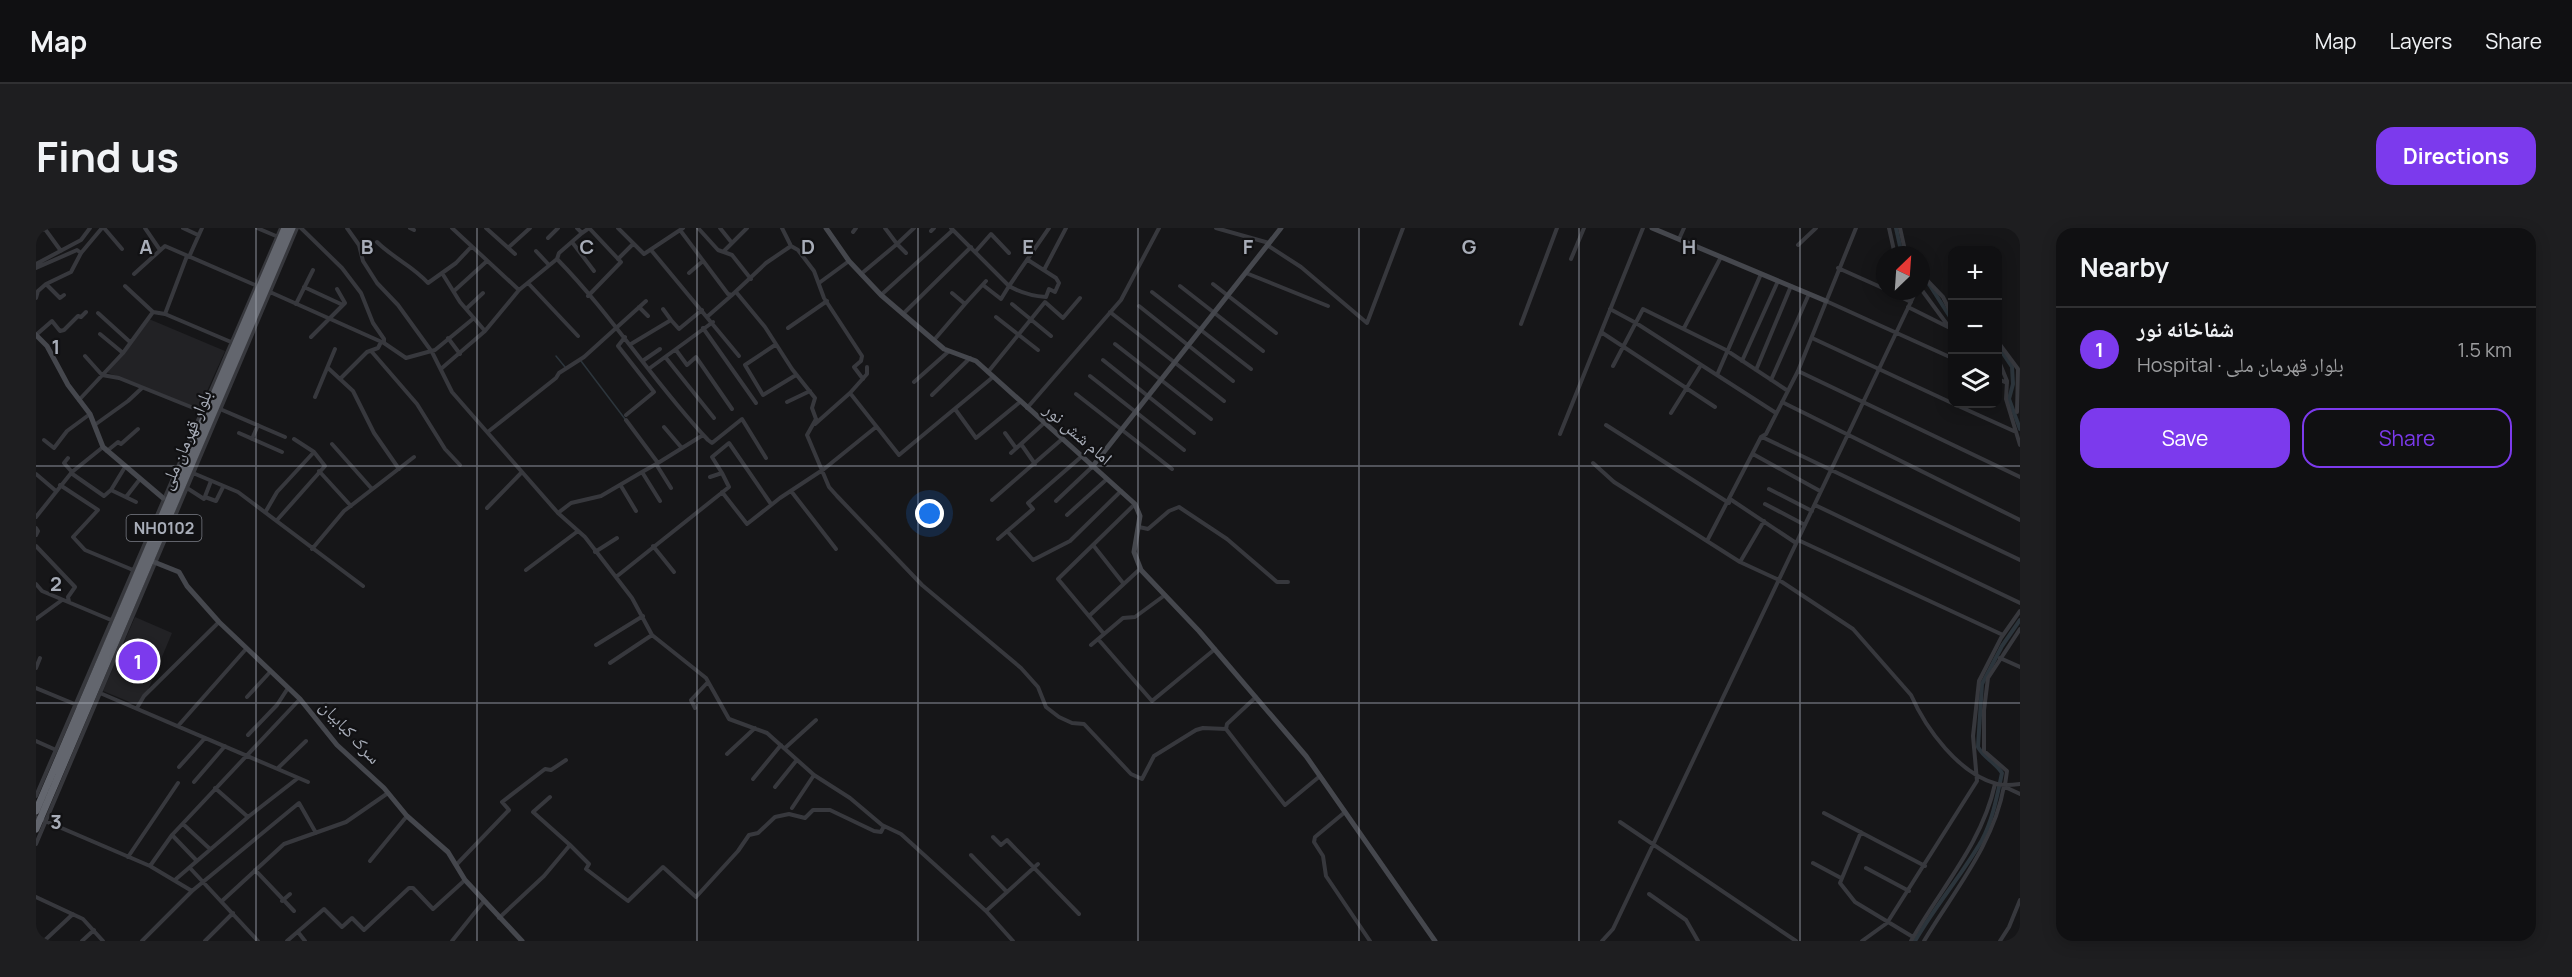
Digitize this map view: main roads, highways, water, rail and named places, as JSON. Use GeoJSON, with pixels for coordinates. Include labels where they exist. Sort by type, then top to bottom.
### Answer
{"type":"FeatureCollection","features":[{"type":"Feature","properties":{"kind":"highway","name":"بلوار قهرمان ملی"},"geometry":{"type":"LineString","coordinates":[[36,811],[150,560],[281,238],[283,228]]}},
{"type":"Feature","properties":{"kind":"highway","name":"بلوار قهرمان ملی"},"geometry":{"type":"LineString","coordinates":[[281,238],[292,228]]}},
{"type":"Feature","properties":{"kind":"highway","name":"بلوار قهرمان ملی"},"geometry":{"type":"LineString","coordinates":[[36,829],[84,708]]}},
{"type":"Feature","properties":{"kind":"waterway"},"geometry":{"type":"LineString","coordinates":[[1896,228],[1900,246]]}},
{"type":"Feature","properties":{"kind":"waterway"},"geometry":{"type":"LineString","coordinates":[[1930,286],[1948,314]]}},
{"type":"Feature","properties":{"kind":"waterway"},"geometry":{"type":"LineString","coordinates":[[2002,352],[2012,367],[2013,384],[2009,399],[2020,429]]}},
{"type":"Feature","properties":{"kind":"waterway"},"geometry":{"type":"LineString","coordinates":[[556,356],[565,367]]}},
{"type":"Feature","properties":{"kind":"waterway"},"geometry":{"type":"LineString","coordinates":[[581,361],[625,419]]}},
{"type":"Feature","properties":{"kind":"waterway"},"geometry":{"type":"LineString","coordinates":[[1915,941],[1974,853],[1992,816],[2002,773],[1978,747],[1982,684],[2002,646],[2020,620]]}},
{"type":"Feature","properties":{"kind":"place","name":"شفاخانه نور"},"geometry":{"type":"Point","coordinates":[138,661]}}]}
